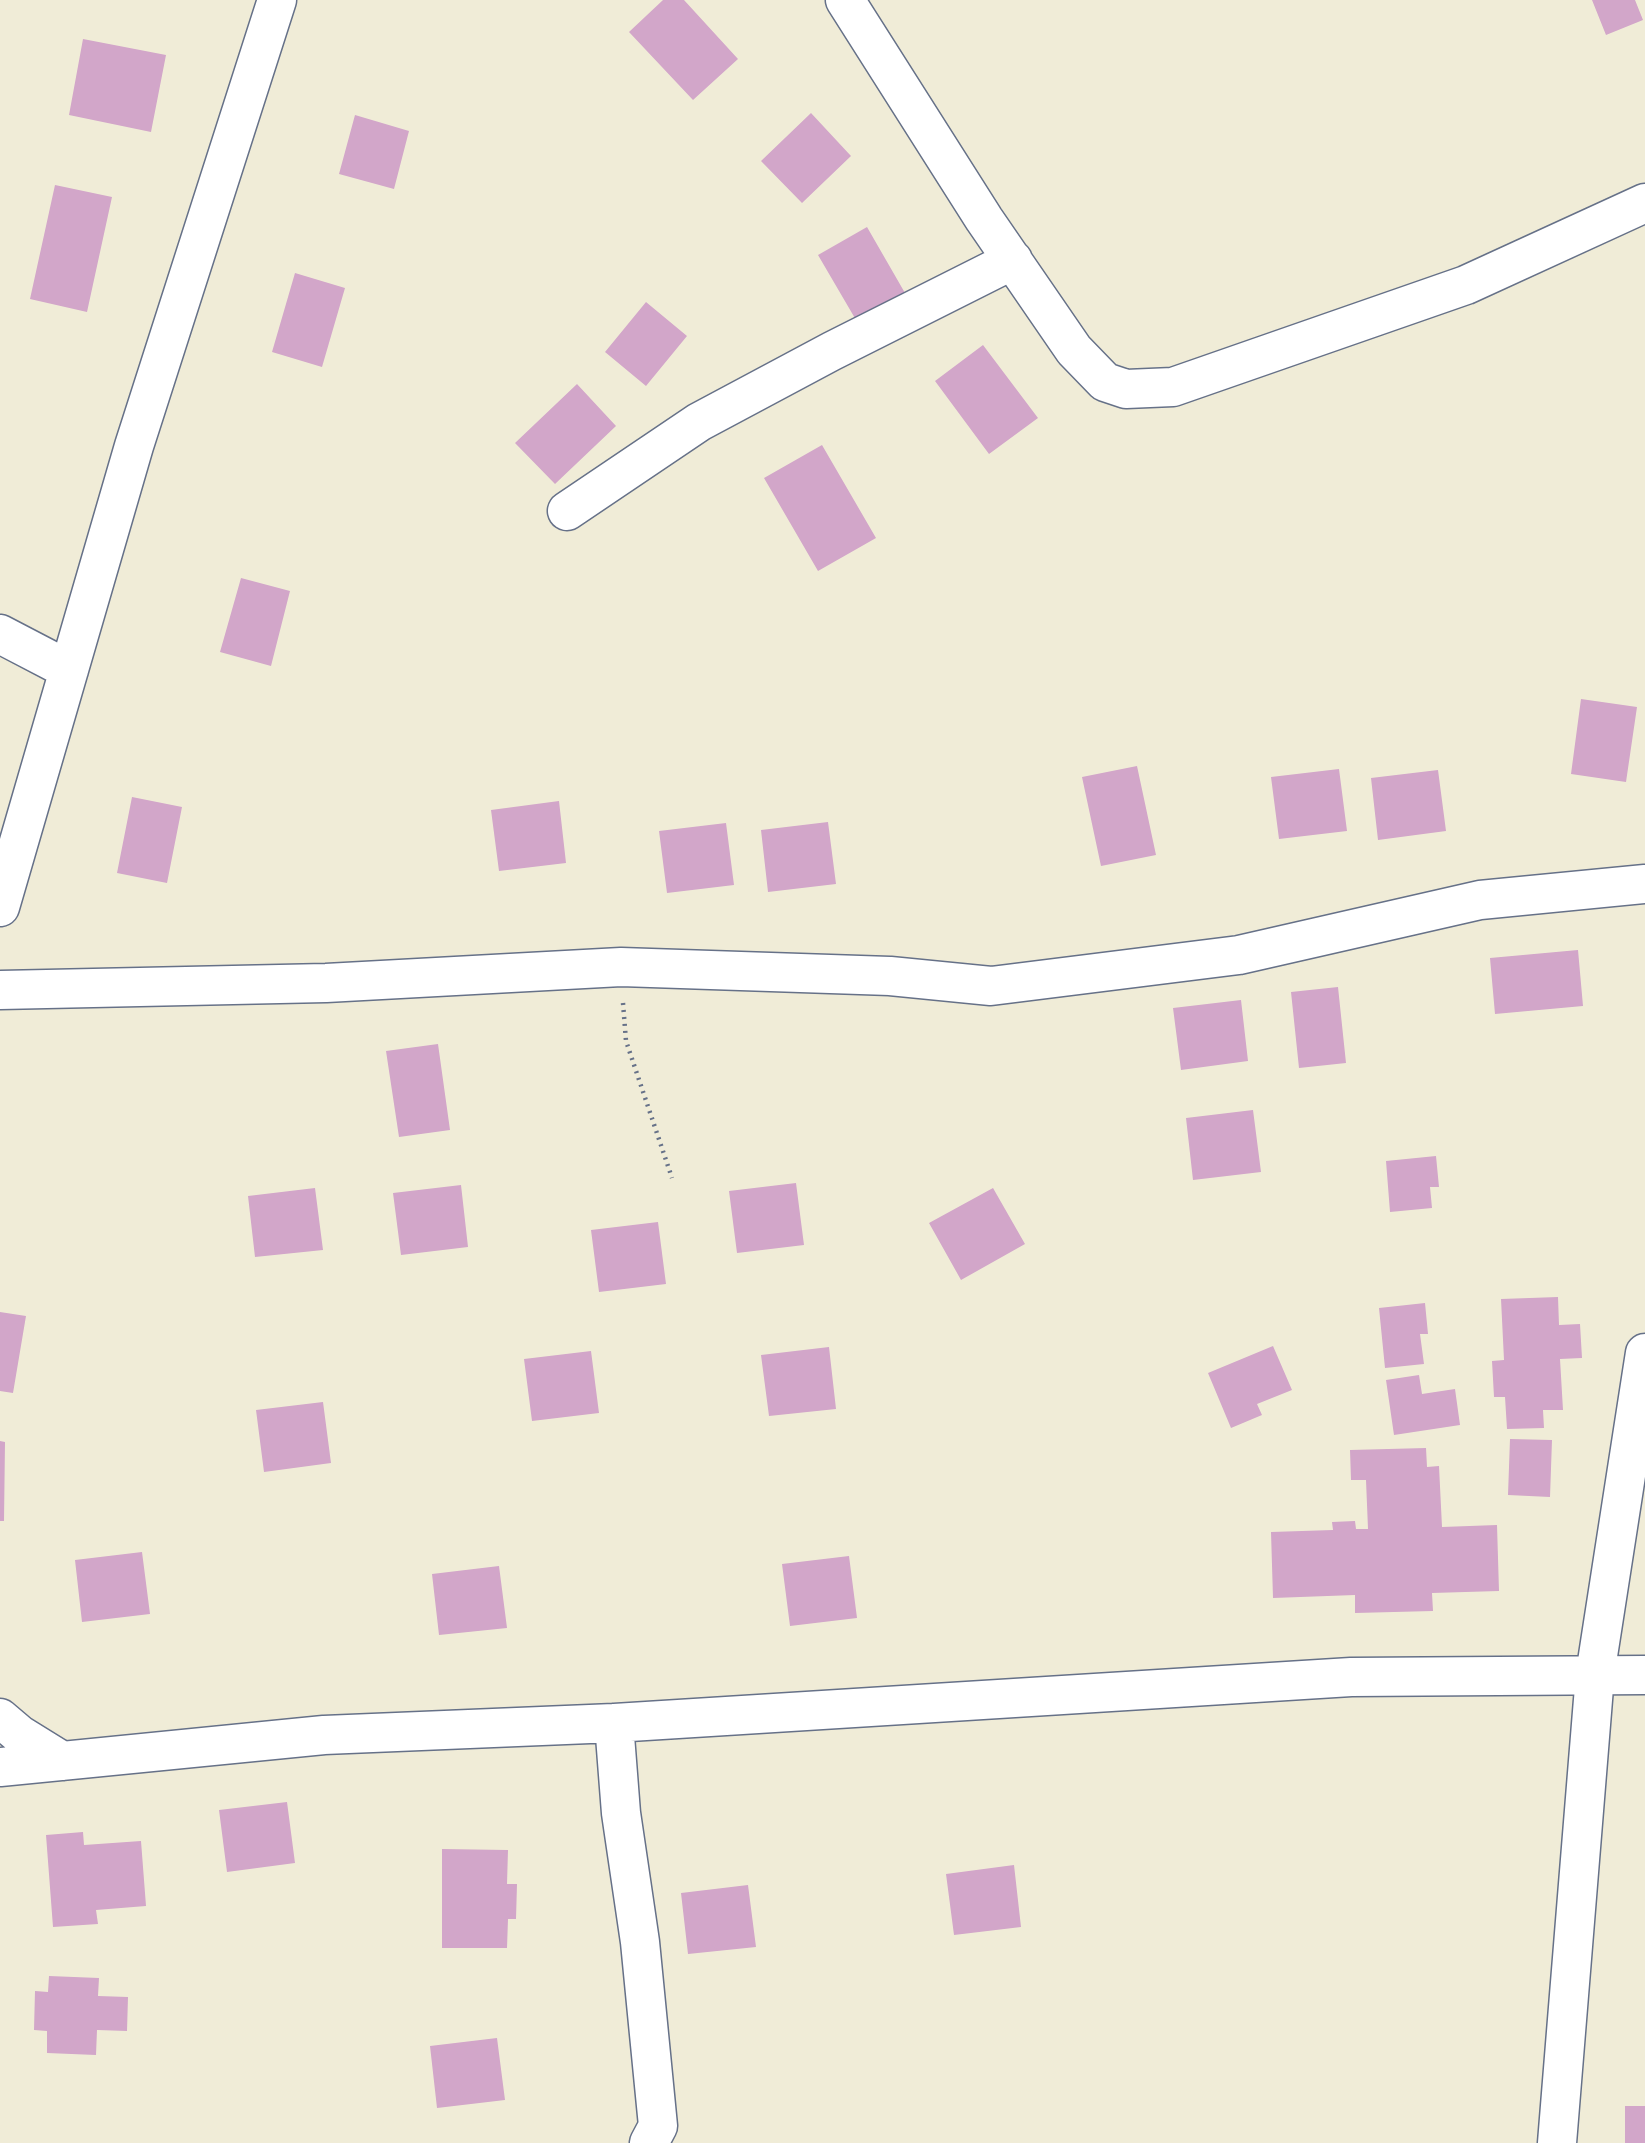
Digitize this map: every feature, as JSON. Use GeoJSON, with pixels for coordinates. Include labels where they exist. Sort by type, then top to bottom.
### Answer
{"type":"FeatureCollection","features":[{"type":"Feature","properties":{"kind":"street"},"geometry":{"type":"LineString","coordinates":[[0,907],[134,446],[277,0]]}},
{"type":"Feature","properties":{"kind":"street"},"geometry":{"type":"LineString","coordinates":[[845,0],[903,93],[1074,350],[1105,382],[1126,390],[1173,387],[1466,285],[1645,203]]}},
{"type":"Feature","properties":{"kind":"street"},"geometry":{"type":"LineString","coordinates":[[568,511],[699,422],[832,351],[1013,260]]}},
{"type":"Feature","properties":{"kind":"street"},"geometry":{"type":"LineString","coordinates":[[0,634],[69,670]]}},
{"type":"Feature","properties":{"kind":"street"},"geometry":{"type":"LineString","coordinates":[[0,990],[326,983],[621,967],[890,976],[990,986],[1239,955],[1480,900],[1645,884]]}},
{"type":"Feature","properties":{"kind":"street"},"geometry":{"type":"LineString","coordinates":[[1557,2143],[1595,1675],[1645,1353]]}},
{"type":"Feature","properties":{"kind":"street"},"geometry":{"type":"LineString","coordinates":[[0,1767],[324,1735],[614,1723],[1351,1677],[1645,1675]]}},
{"type":"Feature","properties":{"kind":"street"},"geometry":{"type":"LineString","coordinates":[[0,1718],[20,1735],[62,1761]]}},
{"type":"Feature","properties":{"kind":"street"},"geometry":{"type":"LineString","coordinates":[[614,1723],[621,1813],[639,1942],[658,2126],[649,2143]]}},
{"type":"Feature","properties":{"kind":"path"},"geometry":{"type":"LineString","coordinates":[[621,967],[626,1041],[672,1178]]}},
{"type":"Feature","properties":{"kind":"building"},"geometry":{"type":"Polygon","coordinates":[[[663,0],[684,0],[738,59],[693,100],[629,32],[663,0]]]}},
{"type":"Feature","properties":{"kind":"building"},"geometry":{"type":"Polygon","coordinates":[[[1592,0],[1635,0],[1643,20],[1606,35],[1592,0]]]}},
{"type":"Feature","properties":{"kind":"building"},"geometry":{"type":"Polygon","coordinates":[[[83,39],[166,55],[151,132],[69,115],[83,39]]]}},
{"type":"Feature","properties":{"kind":"building"},"geometry":{"type":"Polygon","coordinates":[[[811,113],[851,156],[802,203],[761,161],[811,113]]]}},
{"type":"Feature","properties":{"kind":"building"},"geometry":{"type":"Polygon","coordinates":[[[355,115],[409,131],[394,189],[339,174],[355,115]]]}},
{"type":"Feature","properties":{"kind":"building"},"geometry":{"type":"Polygon","coordinates":[[[55,185],[112,197],[87,312],[30,299],[55,185]]]}},
{"type":"Feature","properties":{"kind":"building"},"geometry":{"type":"Polygon","coordinates":[[[867,227],[905,293],[856,320],[818,255],[867,227]]]}},
{"type":"Feature","properties":{"kind":"building"},"geometry":{"type":"Polygon","coordinates":[[[295,273],[345,288],[322,367],[272,352],[295,273]]]}},
{"type":"Feature","properties":{"kind":"building"},"geometry":{"type":"Polygon","coordinates":[[[646,302],[687,336],[646,386],[605,352],[646,302]]]}},
{"type":"Feature","properties":{"kind":"building"},"geometry":{"type":"Polygon","coordinates":[[[983,345],[1038,418],[989,454],[935,381],[983,345]]]}},
{"type":"Feature","properties":{"kind":"building"},"geometry":{"type":"Polygon","coordinates":[[[577,384],[616,426],[555,484],[515,443],[577,384]]]}},
{"type":"Feature","properties":{"kind":"building"},"geometry":{"type":"Polygon","coordinates":[[[822,445],[876,538],[818,571],[764,478],[822,445]]]}},
{"type":"Feature","properties":{"kind":"building"},"geometry":{"type":"Polygon","coordinates":[[[241,578],[290,591],[271,666],[220,652],[241,578]]]}},
{"type":"Feature","properties":{"kind":"building"},"geometry":{"type":"Polygon","coordinates":[[[1581,699],[1637,707],[1626,782],[1571,774],[1581,699]]]}},
{"type":"Feature","properties":{"kind":"building"},"geometry":{"type":"Polygon","coordinates":[[[1137,766],[1156,855],[1101,866],[1082,777],[1137,766]]]}},
{"type":"Feature","properties":{"kind":"building"},"geometry":{"type":"Polygon","coordinates":[[[1339,769],[1347,831],[1279,839],[1271,777],[1339,769]]]}},
{"type":"Feature","properties":{"kind":"building"},"geometry":{"type":"Polygon","coordinates":[[[1438,770],[1446,831],[1378,840],[1371,778],[1438,770]]]}},
{"type":"Feature","properties":{"kind":"building"},"geometry":{"type":"Polygon","coordinates":[[[132,797],[182,807],[167,883],[117,873],[132,797]]]}},
{"type":"Feature","properties":{"kind":"building"},"geometry":{"type":"Polygon","coordinates":[[[559,801],[566,863],[499,871],[491,810],[559,801]]]}},
{"type":"Feature","properties":{"kind":"building"},"geometry":{"type":"Polygon","coordinates":[[[828,822],[836,884],[768,892],[761,830],[828,822]]]}},
{"type":"Feature","properties":{"kind":"building"},"geometry":{"type":"Polygon","coordinates":[[[726,823],[734,885],[667,893],[659,831],[726,823]]]}},
{"type":"Feature","properties":{"kind":"building"},"geometry":{"type":"Polygon","coordinates":[[[1578,950],[1583,1006],[1495,1014],[1490,958],[1578,950]]]}},
{"type":"Feature","properties":{"kind":"building"},"geometry":{"type":"Polygon","coordinates":[[[1338,987],[1346,1063],[1299,1068],[1291,992],[1338,987]]]}},
{"type":"Feature","properties":{"kind":"building"},"geometry":{"type":"Polygon","coordinates":[[[1241,1000],[1248,1061],[1181,1070],[1173,1008],[1241,1000]]]}},
{"type":"Feature","properties":{"kind":"building"},"geometry":{"type":"Polygon","coordinates":[[[438,1044],[450,1130],[399,1137],[386,1051],[438,1044]]]}},
{"type":"Feature","properties":{"kind":"building"},"geometry":{"type":"Polygon","coordinates":[[[1253,1110],[1261,1172],[1193,1180],[1186,1118],[1253,1110]]]}},
{"type":"Feature","properties":{"kind":"building"},"geometry":{"type":"Polygon","coordinates":[[[1436,1156],[1439,1187],[1430,1187],[1432,1208],[1390,1212],[1386,1161],[1436,1156]]]}},
{"type":"Feature","properties":{"kind":"building"},"geometry":{"type":"Polygon","coordinates":[[[796,1183],[804,1245],[737,1253],[729,1191],[796,1183]]]}},
{"type":"Feature","properties":{"kind":"building"},"geometry":{"type":"Polygon","coordinates":[[[461,1185],[468,1247],[401,1255],[393,1193],[461,1185]]]}},
{"type":"Feature","properties":{"kind":"building"},"geometry":{"type":"Polygon","coordinates":[[[315,1188],[323,1250],[255,1257],[248,1196],[315,1188]]]}},
{"type":"Feature","properties":{"kind":"building"},"geometry":{"type":"Polygon","coordinates":[[[993,1188],[1025,1244],[961,1280],[929,1223],[993,1188]]]}},
{"type":"Feature","properties":{"kind":"building"},"geometry":{"type":"Polygon","coordinates":[[[658,1222],[666,1284],[599,1292],[591,1230],[658,1222]]]}},
{"type":"Feature","properties":{"kind":"building"},"geometry":{"type":"Polygon","coordinates":[[[1558,1297],[1559,1325],[1580,1324],[1582,1358],[1560,1359],[1563,1410],[1543,1410],[1544,1428],[1507,1429],[1505,1397],[1494,1397],[1492,1361],[1504,1360],[1501,1299],[1558,1297]]]}},
{"type":"Feature","properties":{"kind":"building"},"geometry":{"type":"Polygon","coordinates":[[[1425,1303],[1428,1334],[1420,1334],[1424,1364],[1385,1368],[1379,1308],[1425,1303]]]}},
{"type":"Feature","properties":{"kind":"building"},"geometry":{"type":"Polygon","coordinates":[[[0,1312],[26,1316],[13,1393],[0,1391],[0,1312]]]}},
{"type":"Feature","properties":{"kind":"building"},"geometry":{"type":"Polygon","coordinates":[[[1273,1346],[1292,1390],[1257,1404],[1262,1415],[1231,1428],[1208,1373],[1273,1346]]]}},
{"type":"Feature","properties":{"kind":"building"},"geometry":{"type":"Polygon","coordinates":[[[829,1347],[836,1409],[769,1416],[761,1355],[829,1347]]]}},
{"type":"Feature","properties":{"kind":"building"},"geometry":{"type":"Polygon","coordinates":[[[591,1351],[599,1413],[532,1421],[524,1359],[591,1351]]]}},
{"type":"Feature","properties":{"kind":"building"},"geometry":{"type":"Polygon","coordinates":[[[1419,1375],[1422,1394],[1455,1389],[1460,1425],[1394,1435],[1386,1380],[1419,1375]]]}},
{"type":"Feature","properties":{"kind":"building"},"geometry":{"type":"Polygon","coordinates":[[[323,1402],[331,1463],[264,1472],[256,1410],[323,1402]]]}},
{"type":"Feature","properties":{"kind":"building"},"geometry":{"type":"Polygon","coordinates":[[[1510,1439],[1552,1440],[1550,1497],[1508,1495],[1510,1439]]]}},
{"type":"Feature","properties":{"kind":"building"},"geometry":{"type":"Polygon","coordinates":[[[0,1441],[5,1442],[4,1521],[0,1521],[0,1441]]]}},
{"type":"Feature","properties":{"kind":"building"},"geometry":{"type":"Polygon","coordinates":[[[1426,1448],[1427,1467],[1439,1466],[1442,1527],[1497,1525],[1499,1591],[1432,1593],[1433,1611],[1355,1613],[1355,1595],[1273,1598],[1271,1532],[1333,1530],[1332,1522],[1355,1521],[1356,1529],[1368,1529],[1366,1480],[1351,1480],[1350,1450],[1426,1448]]]}},
{"type":"Feature","properties":{"kind":"building"},"geometry":{"type":"Polygon","coordinates":[[[142,1552],[150,1614],[82,1622],[75,1560],[142,1552]]]}},
{"type":"Feature","properties":{"kind":"building"},"geometry":{"type":"Polygon","coordinates":[[[849,1556],[857,1618],[790,1626],[782,1564],[849,1556]]]}},
{"type":"Feature","properties":{"kind":"building"},"geometry":{"type":"Polygon","coordinates":[[[499,1566],[507,1628],[439,1635],[432,1574],[499,1566]]]}},
{"type":"Feature","properties":{"kind":"building"},"geometry":{"type":"Polygon","coordinates":[[[287,1802],[295,1863],[227,1872],[219,1810],[287,1802]]]}},
{"type":"Feature","properties":{"kind":"building"},"geometry":{"type":"Polygon","coordinates":[[[83,1832],[84,1845],[141,1841],[146,1906],[96,1910],[98,1924],[53,1927],[46,1835],[83,1832]]]}},
{"type":"Feature","properties":{"kind":"building"},"geometry":{"type":"Polygon","coordinates":[[[442,1849],[508,1850],[507,1884],[517,1884],[516,1919],[508,1919],[507,1948],[442,1948],[442,1849]]]}},
{"type":"Feature","properties":{"kind":"building"},"geometry":{"type":"Polygon","coordinates":[[[1014,1865],[1021,1927],[954,1935],[946,1874],[1014,1865]]]}},
{"type":"Feature","properties":{"kind":"building"},"geometry":{"type":"Polygon","coordinates":[[[748,1885],[756,1947],[688,1954],[681,1893],[748,1885]]]}},
{"type":"Feature","properties":{"kind":"building"},"geometry":{"type":"Polygon","coordinates":[[[49,1976],[99,1978],[98,1996],[128,1997],[127,2031],[97,2030],[96,2055],[47,2053],[47,2031],[34,2030],[35,1991],[48,1992],[49,1976]]]}},
{"type":"Feature","properties":{"kind":"building"},"geometry":{"type":"Polygon","coordinates":[[[497,2038],[505,2100],[437,2108],[430,2046],[497,2038]]]}},
{"type":"Feature","properties":{"kind":"building"},"geometry":{"type":"Polygon","coordinates":[[[1625,2106],[1645,2106],[1645,2143],[1625,2143],[1625,2106]]]}}]}
